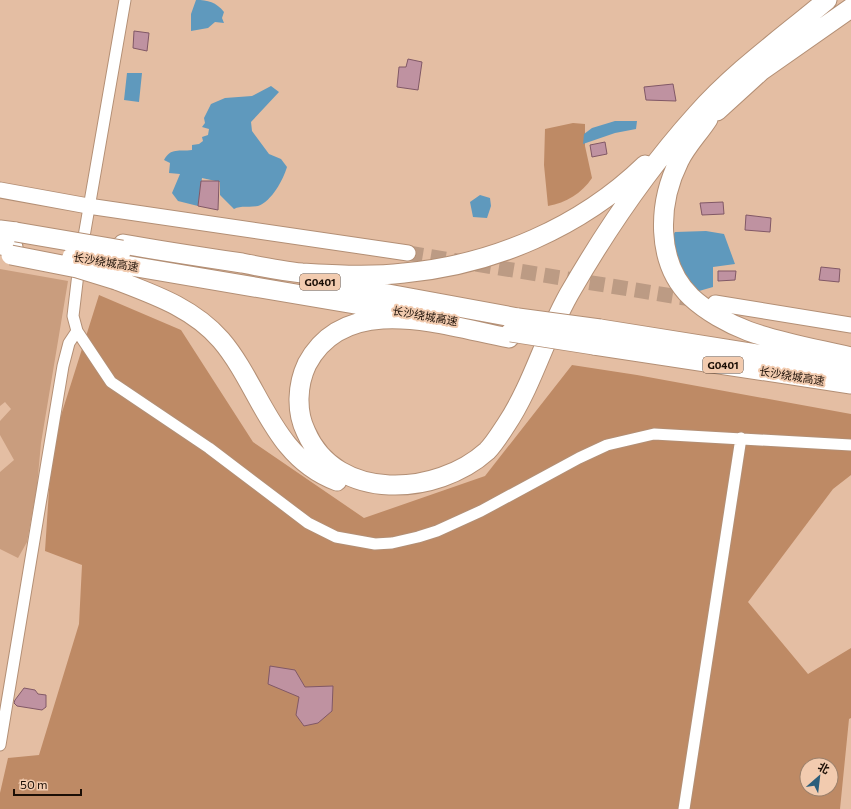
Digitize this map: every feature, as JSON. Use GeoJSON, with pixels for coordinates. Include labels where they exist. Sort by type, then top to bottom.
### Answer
{"type":"FeatureCollection","features":[{"type":"Feature","properties":{"kind":"highway"},"geometry":{"type":"LineString","coordinates":[[9,242],[120,260],[300,273],[357,275],[404,274],[444,268],[488,257],[528,242],[571,221],[606,198],[643,167],[745,67],[827,0]]}},
{"type":"Feature","properties":{"kind":"highway"},"geometry":{"type":"LineString","coordinates":[[9,242],[77,268],[120,260],[170,301],[196,317],[220,339],[237,361],[274,428],[293,451],[313,467],[334,479],[362,490],[390,493],[418,492],[449,483],[475,469],[492,455],[508,436],[523,412],[570,308],[595,265],[650,184],[677,151],[708,119],[761,71],[851,8]]}},
{"type":"Feature","properties":{"kind":"highway"},"geometry":{"type":"LineString","coordinates":[[708,119],[680,160],[669,186],[664,207],[663,230],[667,255],[677,278],[691,297],[717,316],[748,331],[851,357]]}},
{"type":"Feature","properties":{"kind":"highway"},"geometry":{"type":"LineString","coordinates":[[595,342],[512,329],[411,319],[376,319],[350,324],[333,335],[314,351],[304,370],[300,390],[299,412],[305,432],[316,452],[334,468],[355,478],[378,485],[404,486],[417,484],[450,474],[488,450],[516,410],[569,293],[597,247],[633,194],[689,123]]}},
{"type":"Feature","properties":{"kind":"highway","name":"长沙绕城高速"},"geometry":{"type":"LineString","coordinates":[[120,260],[325,298],[512,329]]}},
{"type":"Feature","properties":{"kind":"highway","name":"长沙绕城高速"},"geometry":{"type":"LineString","coordinates":[[595,342],[702,362],[851,384]]}},
{"type":"Feature","properties":{"kind":"highway","name":"长沙绕城高速"},"geometry":{"type":"LineString","coordinates":[[595,342],[851,369]]}},
{"type":"Feature","properties":{"kind":"street"},"geometry":{"type":"LineString","coordinates":[[125,0],[88,206],[74,300],[73,316],[77,331],[111,382],[210,448],[308,523],[336,536],[375,544],[392,543],[437,531],[480,511],[579,458],[607,445],[654,434],[851,445]]}},
{"type":"Feature","properties":{"kind":"street"},"geometry":{"type":"LineString","coordinates":[[0,190],[88,206],[408,253]]}},
{"type":"Feature","properties":{"kind":"street"},"geometry":{"type":"LineString","coordinates":[[715,302],[851,325]]}},
{"type":"Feature","properties":{"kind":"street"},"geometry":{"type":"LineString","coordinates":[[0,745],[63,366],[69,343],[77,331]]}},
{"type":"Feature","properties":{"kind":"street"},"geometry":{"type":"LineString","coordinates":[[684,809],[741,438]]}},
{"type":"Feature","properties":{"kind":"shaded area"},"geometry":{"type":"Polygon","coordinates":[[[573,123],[585,124],[585,146],[592,178],[578,193],[567,200],[548,206],[544,165],[545,129],[573,123]]]}},
{"type":"Feature","properties":{"kind":"shaded area"},"geometry":{"type":"Polygon","coordinates":[[[0,269],[68,281],[41,443],[37,486],[27,542],[18,558],[0,549],[0,472],[14,460],[0,435],[0,421],[11,409],[5,402],[0,406],[0,269]]]}},
{"type":"Feature","properties":{"kind":"shaded area"},"geometry":{"type":"Polygon","coordinates":[[[99,295],[181,330],[253,442],[364,518],[485,476],[572,365],[637,375],[851,414],[851,475],[833,489],[748,602],[808,674],[851,648],[851,718],[849,719],[840,809],[0,809],[0,793],[8,758],[39,755],[79,624],[82,565],[45,551],[52,444],[99,295]]]}},
{"type":"Feature","properties":{"kind":"water"},"geometry":{"type":"Polygon","coordinates":[[[196,0],[208,1],[218,6],[224,12],[222,18],[224,23],[215,22],[208,28],[191,31],[191,14],[196,0]]]}},
{"type":"Feature","properties":{"kind":"water"},"geometry":{"type":"Polygon","coordinates":[[[127,73],[142,73],[139,102],[124,100],[127,73]]]}},
{"type":"Feature","properties":{"kind":"water"},"geometry":{"type":"Polygon","coordinates":[[[271,86],[279,92],[251,122],[252,131],[269,154],[281,159],[287,167],[280,184],[268,200],[258,206],[239,207],[234,209],[220,195],[220,182],[202,178],[198,206],[178,201],[172,193],[180,174],[169,173],[170,163],[164,160],[167,156],[176,151],[192,150],[192,145],[199,144],[203,141],[202,137],[208,135],[209,129],[202,127],[205,123],[204,118],[211,104],[225,98],[252,96],[271,86]]]}},
{"type":"Feature","properties":{"kind":"water"},"geometry":{"type":"Polygon","coordinates":[[[615,121],[637,121],[636,129],[615,133],[583,144],[584,134],[592,128],[615,121]]]}},
{"type":"Feature","properties":{"kind":"water"},"geometry":{"type":"Polygon","coordinates":[[[480,195],[490,198],[491,206],[487,218],[473,217],[470,202],[480,195]]]}},
{"type":"Feature","properties":{"kind":"water"},"geometry":{"type":"Polygon","coordinates":[[[706,231],[724,234],[735,264],[713,267],[713,287],[699,291],[680,268],[671,239],[675,232],[706,231]]]}},
{"type":"Feature","properties":{"kind":"building"},"geometry":{"type":"Polygon","coordinates":[[[134,31],[149,33],[147,51],[133,48],[134,31]]]}},
{"type":"Feature","properties":{"kind":"building"},"geometry":{"type":"Polygon","coordinates":[[[408,59],[422,62],[418,90],[397,87],[399,67],[406,67],[408,59]]]}},
{"type":"Feature","properties":{"kind":"building"},"geometry":{"type":"Polygon","coordinates":[[[673,84],[676,101],[646,100],[644,87],[673,84]]]}},
{"type":"Feature","properties":{"kind":"building"},"geometry":{"type":"Polygon","coordinates":[[[605,142],[607,154],[592,157],[590,145],[605,142]]]}},
{"type":"Feature","properties":{"kind":"building"},"geometry":{"type":"Polygon","coordinates":[[[201,181],[219,181],[218,210],[198,206],[201,181]]]}},
{"type":"Feature","properties":{"kind":"building"},"geometry":{"type":"Polygon","coordinates":[[[723,202],[724,214],[702,215],[700,203],[723,202]]]}},
{"type":"Feature","properties":{"kind":"building"},"geometry":{"type":"Polygon","coordinates":[[[746,215],[771,218],[770,232],[745,230],[746,215]]]}},
{"type":"Feature","properties":{"kind":"building"},"geometry":{"type":"Polygon","coordinates":[[[821,267],[840,269],[839,282],[819,280],[821,267]]]}},
{"type":"Feature","properties":{"kind":"building"},"geometry":{"type":"Polygon","coordinates":[[[718,271],[736,271],[735,280],[718,281],[718,271]]]}},
{"type":"Feature","properties":{"kind":"building"},"geometry":{"type":"Polygon","coordinates":[[[270,666],[295,670],[305,687],[333,686],[332,711],[318,723],[304,726],[296,715],[299,697],[268,684],[270,666]]]}},
{"type":"Feature","properties":{"kind":"building"},"geometry":{"type":"Polygon","coordinates":[[[24,688],[35,690],[38,694],[46,695],[46,707],[42,710],[17,706],[14,703],[15,700],[24,688]]]}},
{"type":"Feature","properties":{"kind":"tunnel"},"geometry":{"type":"LineString","coordinates":[[408,253],[697,300]]}}]}
